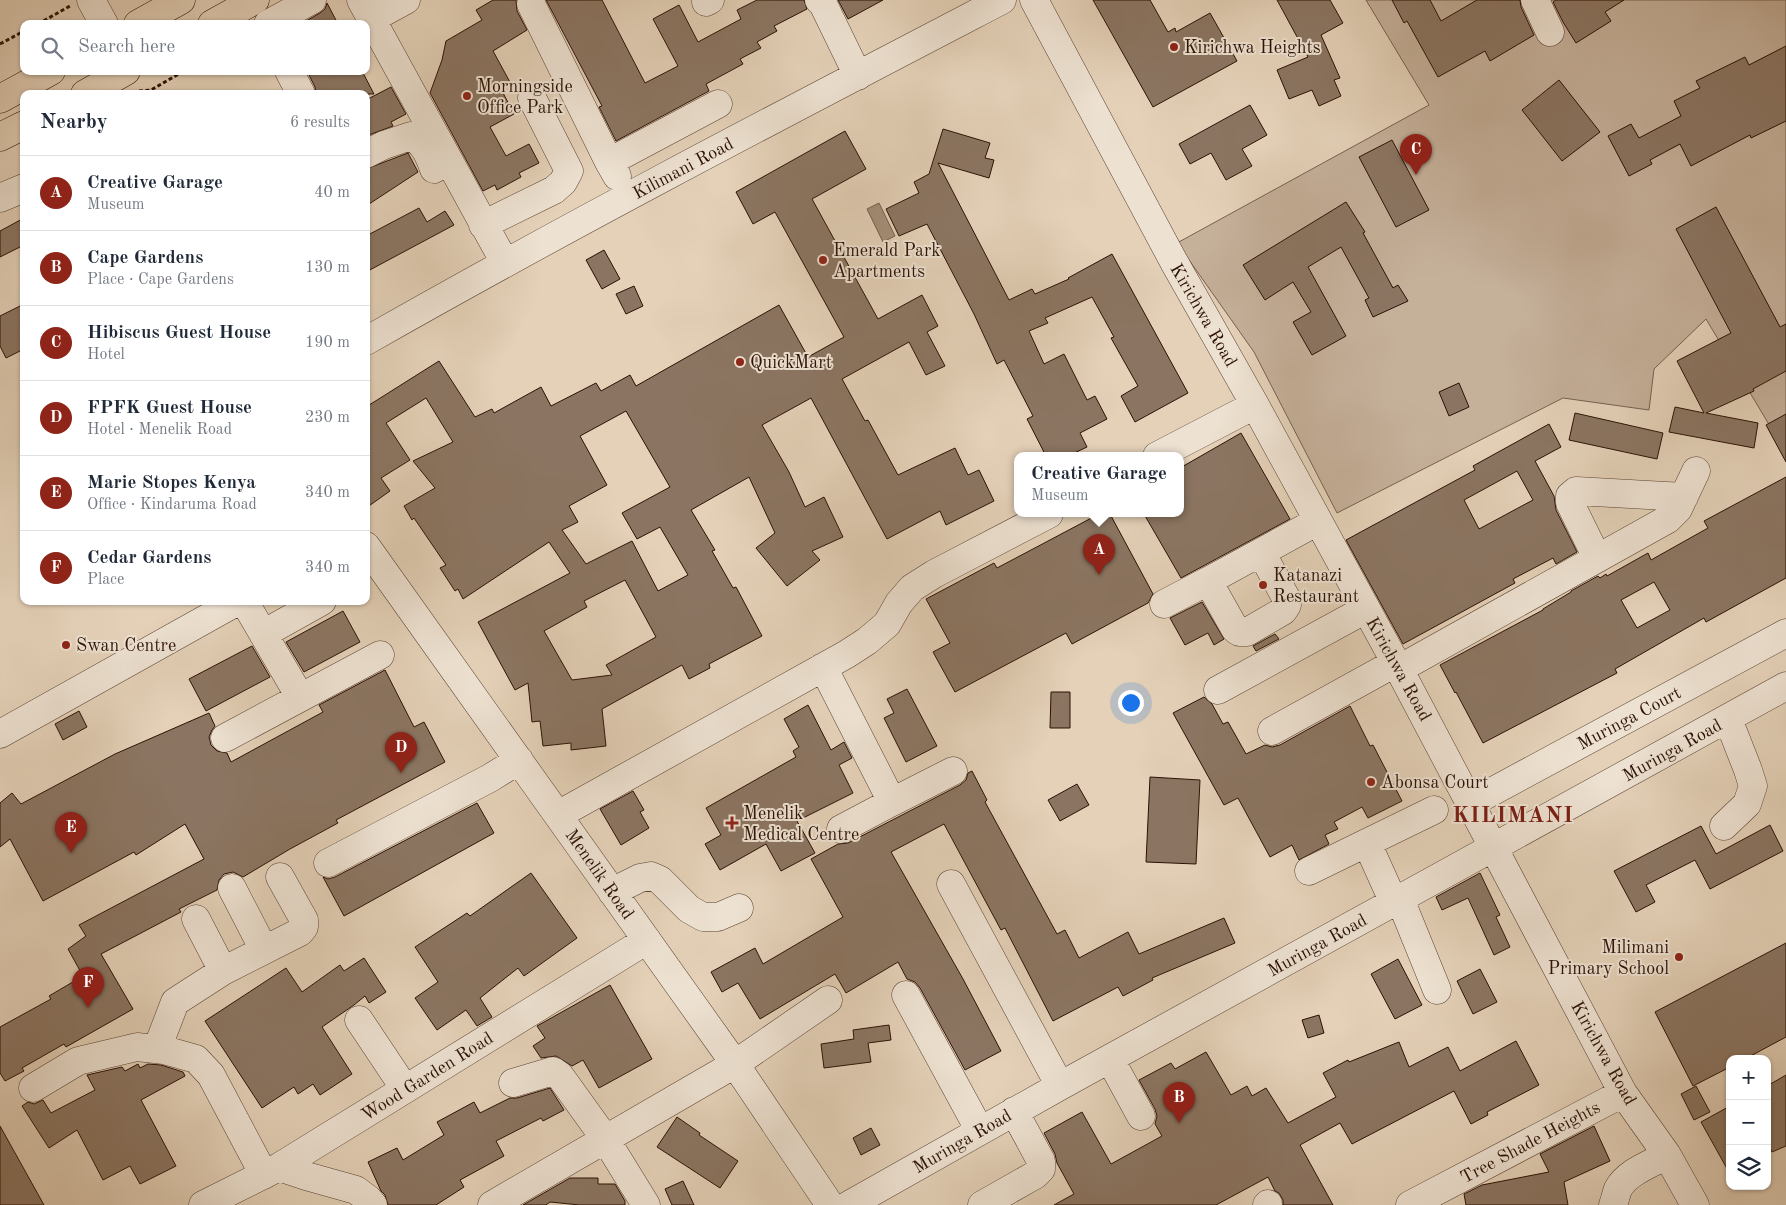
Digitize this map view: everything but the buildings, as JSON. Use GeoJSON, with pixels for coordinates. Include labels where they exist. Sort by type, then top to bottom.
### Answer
{"type":"FeatureCollection","features":[{"type":"Feature","properties":{"kind":"main road"},"geometry":{"type":"LineString","coordinates":[[145,20],[182,0]]}},
{"type":"Feature","properties":{"kind":"main road"},"geometry":{"type":"LineString","coordinates":[[219,20],[255,0]]}},
{"type":"Feature","properties":{"kind":"main road"},"geometry":{"type":"LineString","coordinates":[[24,90],[45,75]]}},
{"type":"Feature","properties":{"kind":"main road"},"geometry":{"type":"LineString","coordinates":[[100,90],[131,82]]}},
{"type":"Feature","properties":{"kind":"main road"},"geometry":{"type":"LineString","coordinates":[[0,137],[20,127]]}},
{"type":"Feature","properties":{"kind":"street"},"geometry":{"type":"LineString","coordinates":[[275,20],[312,0]]}},
{"type":"Feature","properties":{"kind":"street"},"geometry":{"type":"LineString","coordinates":[[406,0],[366,10],[483,225],[496,268]]}},
{"type":"Feature","properties":{"kind":"street"},"geometry":{"type":"LineString","coordinates":[[818,0],[823,4],[858,76]]}},
{"type":"Feature","properties":{"kind":"street","name":"Kilimani Road"},"geometry":{"type":"LineString","coordinates":[[370,339],[496,268],[858,76],[964,9],[1002,0]]}},
{"type":"Feature","properties":{"kind":"street","name":"Kirichwa Road"},"geometry":{"type":"LineString","coordinates":[[1034,0],[1174,262],[1366,608],[1495,847],[1624,1093],[1667,1155],[1695,1205]]}},
{"type":"Feature","properties":{"kind":"street"},"geometry":{"type":"LineString","coordinates":[[1534,0],[1550,32]]}},
{"type":"Feature","properties":{"kind":"street"},"geometry":{"type":"LineString","coordinates":[[82,2],[100,20]]}},
{"type":"Feature","properties":{"kind":"street"},"geometry":{"type":"LineString","coordinates":[[531,4],[628,197]]}},
{"type":"Feature","properties":{"kind":"street"},"geometry":{"type":"LineString","coordinates":[[291,75],[299,90]]}},
{"type":"Feature","properties":{"kind":"street"},"geometry":{"type":"LineString","coordinates":[[483,225],[554,190],[563,182],[569,171],[532,98]]}},
{"type":"Feature","properties":{"kind":"street"},"geometry":{"type":"LineString","coordinates":[[609,162],[718,104]]}},
{"type":"Feature","properties":{"kind":"street"},"geometry":{"type":"LineString","coordinates":[[370,152],[411,136],[420,141],[478,252],[496,268]]}},
{"type":"Feature","properties":{"kind":"street"},"geometry":{"type":"LineString","coordinates":[[0,198],[20,190]]}},
{"type":"Feature","properties":{"kind":"street"},"geometry":{"type":"LineString","coordinates":[[1166,452],[1255,405]]}},
{"type":"Feature","properties":{"kind":"street"},"geometry":{"type":"LineString","coordinates":[[1272,731],[1397,666],[1668,519],[1678,509],[1696,471]]}},
{"type":"Feature","properties":{"kind":"street"},"geometry":{"type":"LineString","coordinates":[[1597,558],[1570,503],[1570,496],[1576,491],[1684,497]]}},
{"type":"Feature","properties":{"kind":"street"},"geometry":{"type":"LineString","coordinates":[[558,815],[867,641],[887,624],[899,603],[912,588],[934,574],[1043,517]]}},
{"type":"Feature","properties":{"kind":"street"},"geometry":{"type":"LineString","coordinates":[[1164,604],[1318,521]]}},
{"type":"Feature","properties":{"kind":"street","name":"Menelik Road"},"geometry":{"type":"LineString","coordinates":[[370,552],[647,940],[830,1205]]}},
{"type":"Feature","properties":{"kind":"street"},"geometry":{"type":"LineString","coordinates":[[1208,581],[1234,629],[1239,632],[1246,632],[1283,611],[1287,605],[1286,598],[1261,552]]}},
{"type":"Feature","properties":{"kind":"street"},"geometry":{"type":"LineString","coordinates":[[0,734],[231,605]]}},
{"type":"Feature","properties":{"kind":"street"},"geometry":{"type":"LineString","coordinates":[[246,605],[300,697]]}},
{"type":"Feature","properties":{"kind":"street"},"geometry":{"type":"LineString","coordinates":[[263,634],[315,605]]}},
{"type":"Feature","properties":{"kind":"street"},"geometry":{"type":"LineString","coordinates":[[1218,690],[1366,608]]}},
{"type":"Feature","properties":{"kind":"street","name":"Muringa Court"},"geometry":{"type":"LineString","coordinates":[[1471,803],[1786,633]]}},
{"type":"Feature","properties":{"kind":"street"},"geometry":{"type":"LineString","coordinates":[[225,738],[380,655]]}},
{"type":"Feature","properties":{"kind":"street"},"geometry":{"type":"LineString","coordinates":[[823,667],[892,802]]}},
{"type":"Feature","properties":{"kind":"street","name":"Muringa Road"},"geometry":{"type":"LineString","coordinates":[[849,1205],[1014,1111],[1786,686]]}},
{"type":"Feature","properties":{"kind":"street"},"geometry":{"type":"LineString","coordinates":[[1724,826],[1747,804],[1753,786],[1728,719]]}},
{"type":"Feature","properties":{"kind":"street"},"geometry":{"type":"LineString","coordinates":[[328,863],[490,778],[519,760]]}},
{"type":"Feature","properties":{"kind":"street"},"geometry":{"type":"LineString","coordinates":[[841,829],[953,771]]}},
{"type":"Feature","properties":{"kind":"street"},"geometry":{"type":"LineString","coordinates":[[1309,871],[1434,810]]}},
{"type":"Feature","properties":{"kind":"street"},"geometry":{"type":"LineString","coordinates":[[1367,843],[1397,901],[1437,990]]}},
{"type":"Feature","properties":{"kind":"street"},"geometry":{"type":"LineString","coordinates":[[612,892],[640,878],[651,876],[660,880],[689,909],[703,917],[718,917],[739,908]]}},
{"type":"Feature","properties":{"kind":"street"},"geometry":{"type":"LineString","coordinates":[[157,1049],[175,1002],[223,971],[300,932],[304,927],[304,920],[280,877]]}},
{"type":"Feature","properties":{"kind":"street"},"geometry":{"type":"LineString","coordinates":[[951,884],[1060,1086]]}},
{"type":"Feature","properties":{"kind":"street"},"geometry":{"type":"LineString","coordinates":[[232,888],[264,950]]}},
{"type":"Feature","properties":{"kind":"street"},"geometry":{"type":"LineString","coordinates":[[196,919],[223,971]]}},
{"type":"Feature","properties":{"kind":"street","name":"Wood Garden Road"},"geometry":{"type":"LineString","coordinates":[[203,1205],[271,1171],[647,940]]}},
{"type":"Feature","properties":{"kind":"street"},"geometry":{"type":"LineString","coordinates":[[906,995],[980,1131]]}},
{"type":"Feature","properties":{"kind":"street"},"geometry":{"type":"LineString","coordinates":[[492,1205],[734,1064],[828,1000]]}},
{"type":"Feature","properties":{"kind":"street"},"geometry":{"type":"LineString","coordinates":[[359,1020],[405,1089]]}},
{"type":"Feature","properties":{"kind":"street"},"geometry":{"type":"LineString","coordinates":[[33,1088],[78,1061],[137,1047],[157,1049],[196,1059],[211,1074],[271,1171],[306,1176],[356,1190],[373,1205]]}},
{"type":"Feature","properties":{"kind":"street"},"geometry":{"type":"LineString","coordinates":[[1110,1059],[1141,1116]]}},
{"type":"Feature","properties":{"kind":"street"},"geometry":{"type":"LineString","coordinates":[[513,1083],[553,1071],[560,1076],[606,1140],[646,1205]]}},
{"type":"Feature","properties":{"kind":"street","name":"Tree Shade Heights"},"geometry":{"type":"LineString","coordinates":[[1410,1205],[1624,1093]]}},
{"type":"Feature","properties":{"kind":"street"},"geometry":{"type":"LineString","coordinates":[[982,1205],[1035,1175],[1041,1169],[1041,1160],[1014,1111]]}},
{"type":"Feature","properties":{"kind":"street"},"geometry":{"type":"LineString","coordinates":[[1613,1205],[1618,1189],[1625,1180],[1635,1172],[1667,1155]]}},
{"type":"Feature","properties":{"kind":"path"},"geometry":{"type":"LineString","coordinates":[[46,20],[82,2]]}},
{"type":"Feature","properties":{"kind":"path"},"geometry":{"type":"LineString","coordinates":[[0,44],[20,33]]}},
{"type":"Feature","properties":{"kind":"path"},"geometry":{"type":"LineString","coordinates":[[131,82],[151,90],[177,75]]}},
{"type":"Feature","properties":{"kind":"shaded area"},"geometry":{"type":"Polygon","coordinates":[[[1366,0],[1786,0],[1786,453],[1706,319],[1654,369],[1649,410],[1563,398],[1337,513],[1254,352],[1177,243],[1429,105],[1366,0]]]}},
{"type":"Feature","properties":{"kind":"shaded area"},"geometry":{"type":"Polygon","coordinates":[[[879,203],[895,236],[883,242],[867,209],[879,203]]]}},
{"type":"Feature","properties":{"kind":"place","name":"Kirichwa Heights"},"geometry":{"type":"Point","coordinates":[1174,47]}},
{"type":"Feature","properties":{"kind":"place","name":"Morningside Office Park"},"geometry":{"type":"Point","coordinates":[467,96]}},
{"type":"Feature","properties":{"kind":"place","name":"Hibiscus Guest House"},"geometry":{"type":"Point","coordinates":[1416,175]}},
{"type":"Feature","properties":{"kind":"place","name":"Emerald Park Apartments"},"geometry":{"type":"Point","coordinates":[823,260]}},
{"type":"Feature","properties":{"kind":"place","name":"QuickMart"},"geometry":{"type":"Point","coordinates":[740,362]}},
{"type":"Feature","properties":{"kind":"place","name":"Creative Garage"},"geometry":{"type":"Point","coordinates":[1099,575]}},
{"type":"Feature","properties":{"kind":"place","name":"Katanazi Restaurant"},"geometry":{"type":"Point","coordinates":[1263,585]}},
{"type":"Feature","properties":{"kind":"place","name":"Swan Centre"},"geometry":{"type":"Point","coordinates":[66,645]}},
{"type":"Feature","properties":{"kind":"place","name":"FPFK Guest House"},"geometry":{"type":"Point","coordinates":[401,773]}},
{"type":"Feature","properties":{"kind":"place","name":"Abonsa Court"},"geometry":{"type":"Point","coordinates":[1371,782]}},
{"type":"Feature","properties":{"kind":"place","name":"Menelik Medical Centre"},"geometry":{"type":"Point","coordinates":[732,823]}},
{"type":"Feature","properties":{"kind":"place","name":"Marie Stopes Kenya"},"geometry":{"type":"Point","coordinates":[71,853]}},
{"type":"Feature","properties":{"kind":"place","name":"Milimani Primary School"},"geometry":{"type":"Point","coordinates":[1679,957]}},
{"type":"Feature","properties":{"kind":"place","name":"Cedar Gardens"},"geometry":{"type":"Point","coordinates":[88,1008]}},
{"type":"Feature","properties":{"kind":"place","name":"Cape Gardens"},"geometry":{"type":"Point","coordinates":[1179,1123]}},
{"type":"Feature","properties":{"kind":"district","name":"KILIMANI"},"geometry":{"type":"Point","coordinates":[1513,814]}}]}
